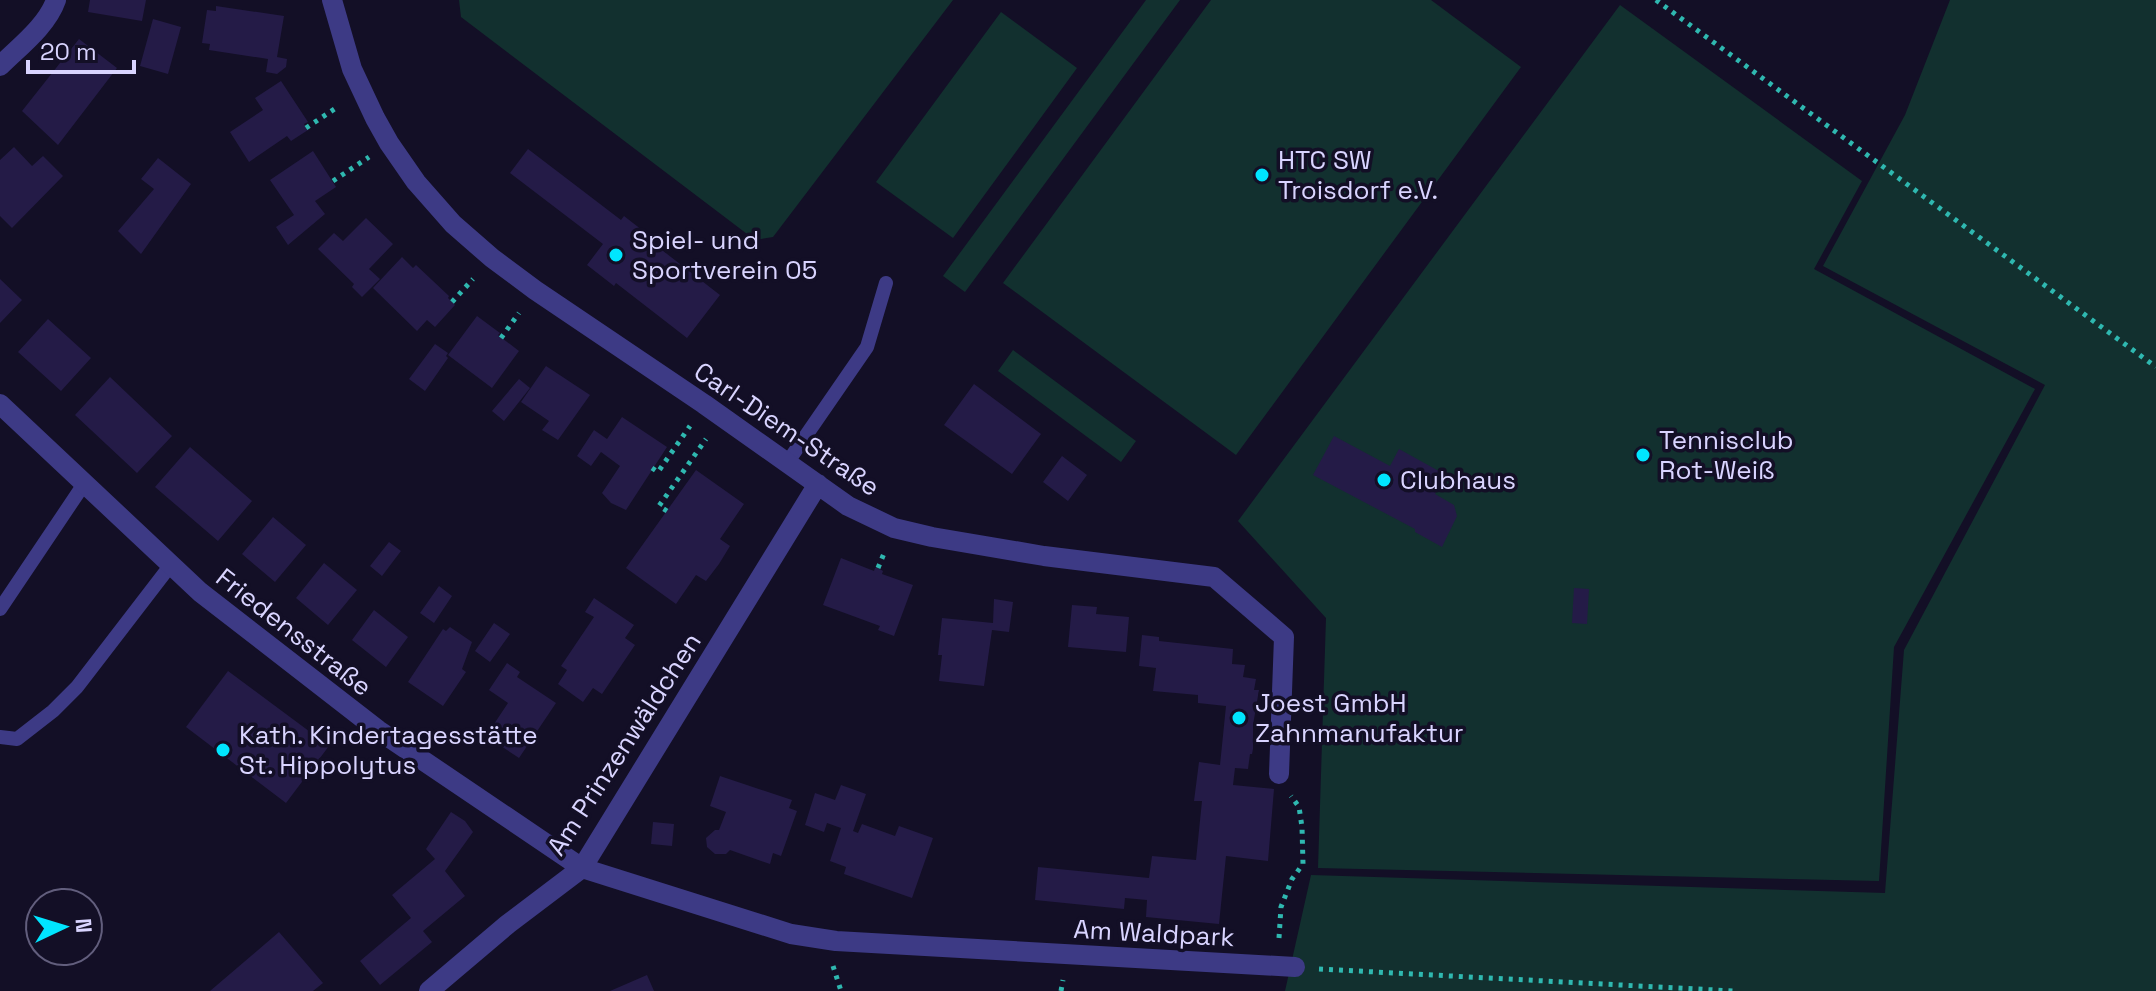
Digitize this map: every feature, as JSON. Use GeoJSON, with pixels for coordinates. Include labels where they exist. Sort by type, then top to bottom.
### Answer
{"type":"FeatureCollection","features":[{"type":"Feature","properties":{"kind":"street"},"geometry":{"type":"LineString","coordinates":[[0,66],[42,22],[56,0]]}},
{"type":"Feature","properties":{"kind":"street","name":"Carl-Diem-Straße"},"geometry":{"type":"LineString","coordinates":[[332,0],[352,69],[375,118],[416,182],[453,224],[535,290],[848,506],[881,523],[919,534],[1044,556],[1214,577],[1284,637],[1279,774]]}},
{"type":"Feature","properties":{"kind":"street","name":"Friedensstraße"},"geometry":{"type":"LineString","coordinates":[[0,404],[200,592],[378,730],[582,868]]}},
{"type":"Feature","properties":{"kind":"street","name":"Am Prinzenwäldchen"},"geometry":{"type":"LineString","coordinates":[[429,991],[508,924],[582,868],[818,484]]}},
{"type":"Feature","properties":{"kind":"street","name":"Am Waldpark"},"geometry":{"type":"LineString","coordinates":[[582,868],[791,934],[836,941],[1286,966]]}},
{"type":"Feature","properties":{"kind":"lane"},"geometry":{"type":"LineString","coordinates":[[787,463],[867,347],[886,283]]}},
{"type":"Feature","properties":{"kind":"lane"},"geometry":{"type":"LineString","coordinates":[[0,609],[84,484]]}},
{"type":"Feature","properties":{"kind":"lane"},"geometry":{"type":"LineString","coordinates":[[0,737],[17,739],[53,711],[77,687],[170,566]]}},
{"type":"Feature","properties":{"kind":"path"},"geometry":{"type":"LineString","coordinates":[[1656,0],[2156,367]]}},
{"type":"Feature","properties":{"kind":"path"},"geometry":{"type":"LineString","coordinates":[[306,128],[342,104]]}},
{"type":"Feature","properties":{"kind":"path"},"geometry":{"type":"LineString","coordinates":[[333,181],[369,156]]}},
{"type":"Feature","properties":{"kind":"path"},"geometry":{"type":"LineString","coordinates":[[452,302],[474,278]]}},
{"type":"Feature","properties":{"kind":"path"},"geometry":{"type":"LineString","coordinates":[[501,338],[521,309]]}},
{"type":"Feature","properties":{"kind":"path"},"geometry":{"type":"LineString","coordinates":[[652,468],[658,472],[692,423]]}},
{"type":"Feature","properties":{"kind":"path"},"geometry":{"type":"LineString","coordinates":[[667,511],[659,506],[709,435]]}},
{"type":"Feature","properties":{"kind":"path"},"geometry":{"type":"LineString","coordinates":[[1279,774],[1299,807],[1302,827],[1303,864],[1292,879],[1281,907],[1286,966],[1734,991]]}},
{"type":"Feature","properties":{"kind":"green space"},"geometry":{"type":"Polygon","coordinates":[[[459,0],[953,0],[773,237],[755,240],[461,17],[459,0]]]}},
{"type":"Feature","properties":{"kind":"green space"},"geometry":{"type":"Polygon","coordinates":[[[1146,0],[1180,0],[965,292],[943,276],[1146,0]]]}},
{"type":"Feature","properties":{"kind":"green space","name":"HTC SW Troisdorf e.V."},"geometry":{"type":"Polygon","coordinates":[[[1211,0],[1431,0],[1521,67],[1236,455],[1003,283],[1211,0]]]}},
{"type":"Feature","properties":{"kind":"green space"},"geometry":{"type":"Polygon","coordinates":[[[1950,0],[2156,0],[2156,991],[1285,991],[1311,875],[1885,893],[1904,650],[2045,385],[1823,266],[1905,115],[1950,0]]]}},
{"type":"Feature","properties":{"kind":"green space","name":"Tennisclub Rot-Weiß"},"geometry":{"type":"Polygon","coordinates":[[[1620,5],[1862,181],[1814,269],[2035,389],[1894,647],[1879,881],[1318,868],[1326,618],[1238,521],[1620,5]]]}},
{"type":"Feature","properties":{"kind":"green space"},"geometry":{"type":"Polygon","coordinates":[[[1001,12],[1077,68],[953,238],[876,182],[1001,12]]]}},
{"type":"Feature","properties":{"kind":"green space"},"geometry":{"type":"Polygon","coordinates":[[[1013,350],[1136,441],[1121,462],[998,371],[1013,350]]]}},
{"type":"Feature","properties":{"kind":"building"},"geometry":{"type":"Polygon","coordinates":[[[90,0],[146,0],[142,21],[88,12],[90,0]]]}},
{"type":"Feature","properties":{"kind":"building"},"geometry":{"type":"Polygon","coordinates":[[[216,6],[284,16],[277,57],[287,59],[286,67],[277,74],[266,72],[268,59],[209,50],[210,44],[202,43],[207,10],[216,11],[216,6]]]}},
{"type":"Feature","properties":{"kind":"building"},"geometry":{"type":"Polygon","coordinates":[[[153,19],[181,27],[168,74],[140,66],[153,19]]]}},
{"type":"Feature","properties":{"kind":"building"},"geometry":{"type":"Polygon","coordinates":[[[79,39],[117,68],[58,145],[22,111],[79,39]]]}},
{"type":"Feature","properties":{"kind":"building"},"geometry":{"type":"Polygon","coordinates":[[[281,81],[308,122],[304,124],[308,130],[291,141],[287,136],[249,162],[230,132],[263,110],[255,98],[281,81]]]}},
{"type":"Feature","properties":{"kind":"building"},"geometry":{"type":"Polygon","coordinates":[[[14,147],[32,166],[43,156],[63,176],[12,228],[0,216],[0,160],[14,147]]]}},
{"type":"Feature","properties":{"kind":"building"},"geometry":{"type":"Polygon","coordinates":[[[528,149],[621,220],[624,216],[651,237],[649,240],[720,295],[687,338],[616,283],[614,286],[587,265],[603,244],[510,173],[528,149]]]}},
{"type":"Feature","properties":{"kind":"building"},"geometry":{"type":"Polygon","coordinates":[[[313,151],[336,187],[315,201],[325,214],[288,245],[276,227],[294,215],[270,180],[313,151]]]}},
{"type":"Feature","properties":{"kind":"building"},"geometry":{"type":"Polygon","coordinates":[[[158,158],[191,184],[141,254],[118,231],[154,189],[141,179],[158,158]]]}},
{"type":"Feature","properties":{"kind":"building"},"geometry":{"type":"Polygon","coordinates":[[[366,218],[393,244],[369,269],[380,279],[362,297],[352,287],[354,284],[318,249],[334,233],[343,241],[366,218]]]}},
{"type":"Feature","properties":{"kind":"building"},"geometry":{"type":"Polygon","coordinates":[[[402,257],[413,268],[416,265],[455,305],[435,327],[427,320],[417,331],[373,288],[402,257]]]}},
{"type":"Feature","properties":{"kind":"building"},"geometry":{"type":"Polygon","coordinates":[[[0,279],[22,300],[0,323],[0,279]]]}},
{"type":"Feature","properties":{"kind":"building"},"geometry":{"type":"Polygon","coordinates":[[[477,316],[519,351],[492,388],[448,355],[477,316]]]}},
{"type":"Feature","properties":{"kind":"building"},"geometry":{"type":"Polygon","coordinates":[[[48,319],[91,358],[61,391],[18,352],[48,319]]]}},
{"type":"Feature","properties":{"kind":"building"},"geometry":{"type":"Polygon","coordinates":[[[435,344],[448,353],[448,358],[425,391],[409,379],[435,344]]]}},
{"type":"Feature","properties":{"kind":"building"},"geometry":{"type":"Polygon","coordinates":[[[546,366],[590,395],[558,440],[542,430],[549,421],[521,402],[546,366]]]}},
{"type":"Feature","properties":{"kind":"building"},"geometry":{"type":"Polygon","coordinates":[[[110,377],[172,436],[137,473],[75,415],[110,377]]]}},
{"type":"Feature","properties":{"kind":"building"},"geometry":{"type":"Polygon","coordinates":[[[519,379],[530,388],[504,421],[492,411],[519,379]]]}},
{"type":"Feature","properties":{"kind":"building"},"geometry":{"type":"Polygon","coordinates":[[[974,384],[1041,434],[1012,474],[944,425],[974,384]]]}},
{"type":"Feature","properties":{"kind":"building"},"geometry":{"type":"Polygon","coordinates":[[[622,417],[667,447],[626,510],[611,503],[602,493],[620,466],[601,452],[591,466],[577,456],[594,430],[607,439],[622,417]]]}},
{"type":"Feature","properties":{"kind":"building"},"geometry":{"type":"Polygon","coordinates":[[[1334,436],[1390,466],[1399,449],[1446,475],[1435,494],[1454,505],[1457,516],[1442,547],[1415,532],[1415,529],[1313,475],[1334,436]]]}},
{"type":"Feature","properties":{"kind":"building"},"geometry":{"type":"Polygon","coordinates":[[[190,447],[252,501],[218,541],[155,487],[190,447]]]}},
{"type":"Feature","properties":{"kind":"building"},"geometry":{"type":"Polygon","coordinates":[[[1062,456],[1087,475],[1068,501],[1043,482],[1062,456]]]}},
{"type":"Feature","properties":{"kind":"building"},"geometry":{"type":"Polygon","coordinates":[[[696,470],[744,504],[720,539],[730,546],[719,564],[706,581],[696,575],[676,604],[626,568],[696,470]]]}},
{"type":"Feature","properties":{"kind":"building"},"geometry":{"type":"Polygon","coordinates":[[[273,517],[306,545],[275,582],[242,554],[273,517]]]}},
{"type":"Feature","properties":{"kind":"building"},"geometry":{"type":"Polygon","coordinates":[[[389,542],[401,551],[382,576],[370,566],[389,542]]]}},
{"type":"Feature","properties":{"kind":"building"},"geometry":{"type":"Polygon","coordinates":[[[841,558],[874,571],[878,568],[883,571],[882,574],[913,585],[894,636],[878,630],[880,626],[823,605],[841,558]]]}},
{"type":"Feature","properties":{"kind":"building"},"geometry":{"type":"Polygon","coordinates":[[[324,563],[357,590],[328,625],[296,598],[324,563]]]}},
{"type":"Feature","properties":{"kind":"building"},"geometry":{"type":"Polygon","coordinates":[[[439,586],[452,596],[434,623],[420,613],[439,586]]]}},
{"type":"Feature","properties":{"kind":"building"},"geometry":{"type":"Polygon","coordinates":[[[1574,588],[1589,589],[1587,624],[1572,623],[1574,588]]]}},
{"type":"Feature","properties":{"kind":"building"},"geometry":{"type":"Polygon","coordinates":[[[594,598],[634,625],[625,638],[635,645],[602,694],[593,688],[583,702],[558,684],[567,670],[561,666],[594,617],[585,612],[594,598]]]}},
{"type":"Feature","properties":{"kind":"building"},"geometry":{"type":"Polygon","coordinates":[[[994,599],[1013,602],[1009,632],[992,630],[984,686],[939,681],[942,618],[993,623],[994,599]]]}},
{"type":"Feature","properties":{"kind":"building"},"geometry":{"type":"Polygon","coordinates":[[[1072,605],[1097,607],[1096,614],[1129,617],[1126,652],[1068,647],[1072,605]]]}},
{"type":"Feature","properties":{"kind":"building"},"geometry":{"type":"Polygon","coordinates":[[[374,610],[408,637],[386,667],[352,640],[374,610]]]}},
{"type":"Feature","properties":{"kind":"building"},"geometry":{"type":"Polygon","coordinates":[[[494,623],[510,634],[490,662],[475,651],[494,623]]]}},
{"type":"Feature","properties":{"kind":"building"},"geometry":{"type":"Polygon","coordinates":[[[450,627],[472,642],[462,669],[466,672],[443,706],[408,682],[443,629],[446,631],[450,627]]]}},
{"type":"Feature","properties":{"kind":"building"},"geometry":{"type":"Polygon","coordinates":[[[1142,635],[1159,637],[1159,641],[1233,649],[1232,664],[1245,665],[1243,677],[1256,679],[1254,690],[1259,690],[1248,769],[1235,768],[1233,785],[1274,789],[1268,861],[1226,856],[1219,924],[1146,917],[1147,900],[1125,898],[1124,909],[1035,900],[1038,867],[1149,878],[1152,856],[1196,860],[1202,801],[1194,801],[1199,762],[1220,765],[1226,706],[1198,703],[1198,695],[1153,691],[1156,668],[1139,666],[1142,635]]]}},
{"type":"Feature","properties":{"kind":"building"},"geometry":{"type":"Polygon","coordinates":[[[507,663],[520,672],[517,677],[556,703],[519,758],[486,736],[508,703],[489,690],[507,663]]]}},
{"type":"Feature","properties":{"kind":"building"},"geometry":{"type":"Polygon","coordinates":[[[228,671],[329,746],[286,803],[186,727],[228,671]]]}},
{"type":"Feature","properties":{"kind":"building"},"geometry":{"type":"Polygon","coordinates":[[[720,776],[792,800],[789,808],[797,811],[781,856],[773,853],[770,864],[730,850],[726,854],[715,854],[707,847],[706,838],[719,830],[726,812],[710,806],[720,776]]]}},
{"type":"Feature","properties":{"kind":"building"},"geometry":{"type":"Polygon","coordinates":[[[841,785],[866,794],[853,831],[858,833],[862,824],[895,836],[899,826],[933,838],[912,898],[844,874],[846,867],[830,861],[841,828],[827,823],[824,832],[805,825],[815,793],[835,800],[841,785]]]}},
{"type":"Feature","properties":{"kind":"building"},"geometry":{"type":"Polygon","coordinates":[[[451,812],[465,821],[473,832],[445,871],[465,896],[423,931],[432,942],[380,985],[360,961],[411,918],[392,895],[435,859],[426,849],[451,812]]]}},
{"type":"Feature","properties":{"kind":"building"},"geometry":{"type":"Polygon","coordinates":[[[653,822],[674,824],[672,846],[651,844],[653,822]]]}},
{"type":"Feature","properties":{"kind":"building"},"geometry":{"type":"Polygon","coordinates":[[[279,932],[323,983],[313,991],[210,991],[279,932]]]}},
{"type":"Feature","properties":{"kind":"building"},"geometry":{"type":"Polygon","coordinates":[[[647,975],[654,991],[610,991],[647,975]]]}},
{"type":"Feature","properties":{"kind":"place","name":"HTC SW Troisdorf e.V."},"geometry":{"type":"Point","coordinates":[1262,175]}},
{"type":"Feature","properties":{"kind":"place","name":"Spiel- und Sportverein 05"},"geometry":{"type":"Point","coordinates":[616,255]}},
{"type":"Feature","properties":{"kind":"place","name":"Tennisclub Rot-Weiß"},"geometry":{"type":"Point","coordinates":[1643,455]}},
{"type":"Feature","properties":{"kind":"place","name":"Clubhaus"},"geometry":{"type":"Point","coordinates":[1384,480]}},
{"type":"Feature","properties":{"kind":"place","name":"Joest GmbH Zahnmanufaktur"},"geometry":{"type":"Point","coordinates":[1239,718]}},
{"type":"Feature","properties":{"kind":"place","name":"Kath. Kindertagesstätte St. Hippolytus"},"geometry":{"type":"Point","coordinates":[223,750]}}]}
